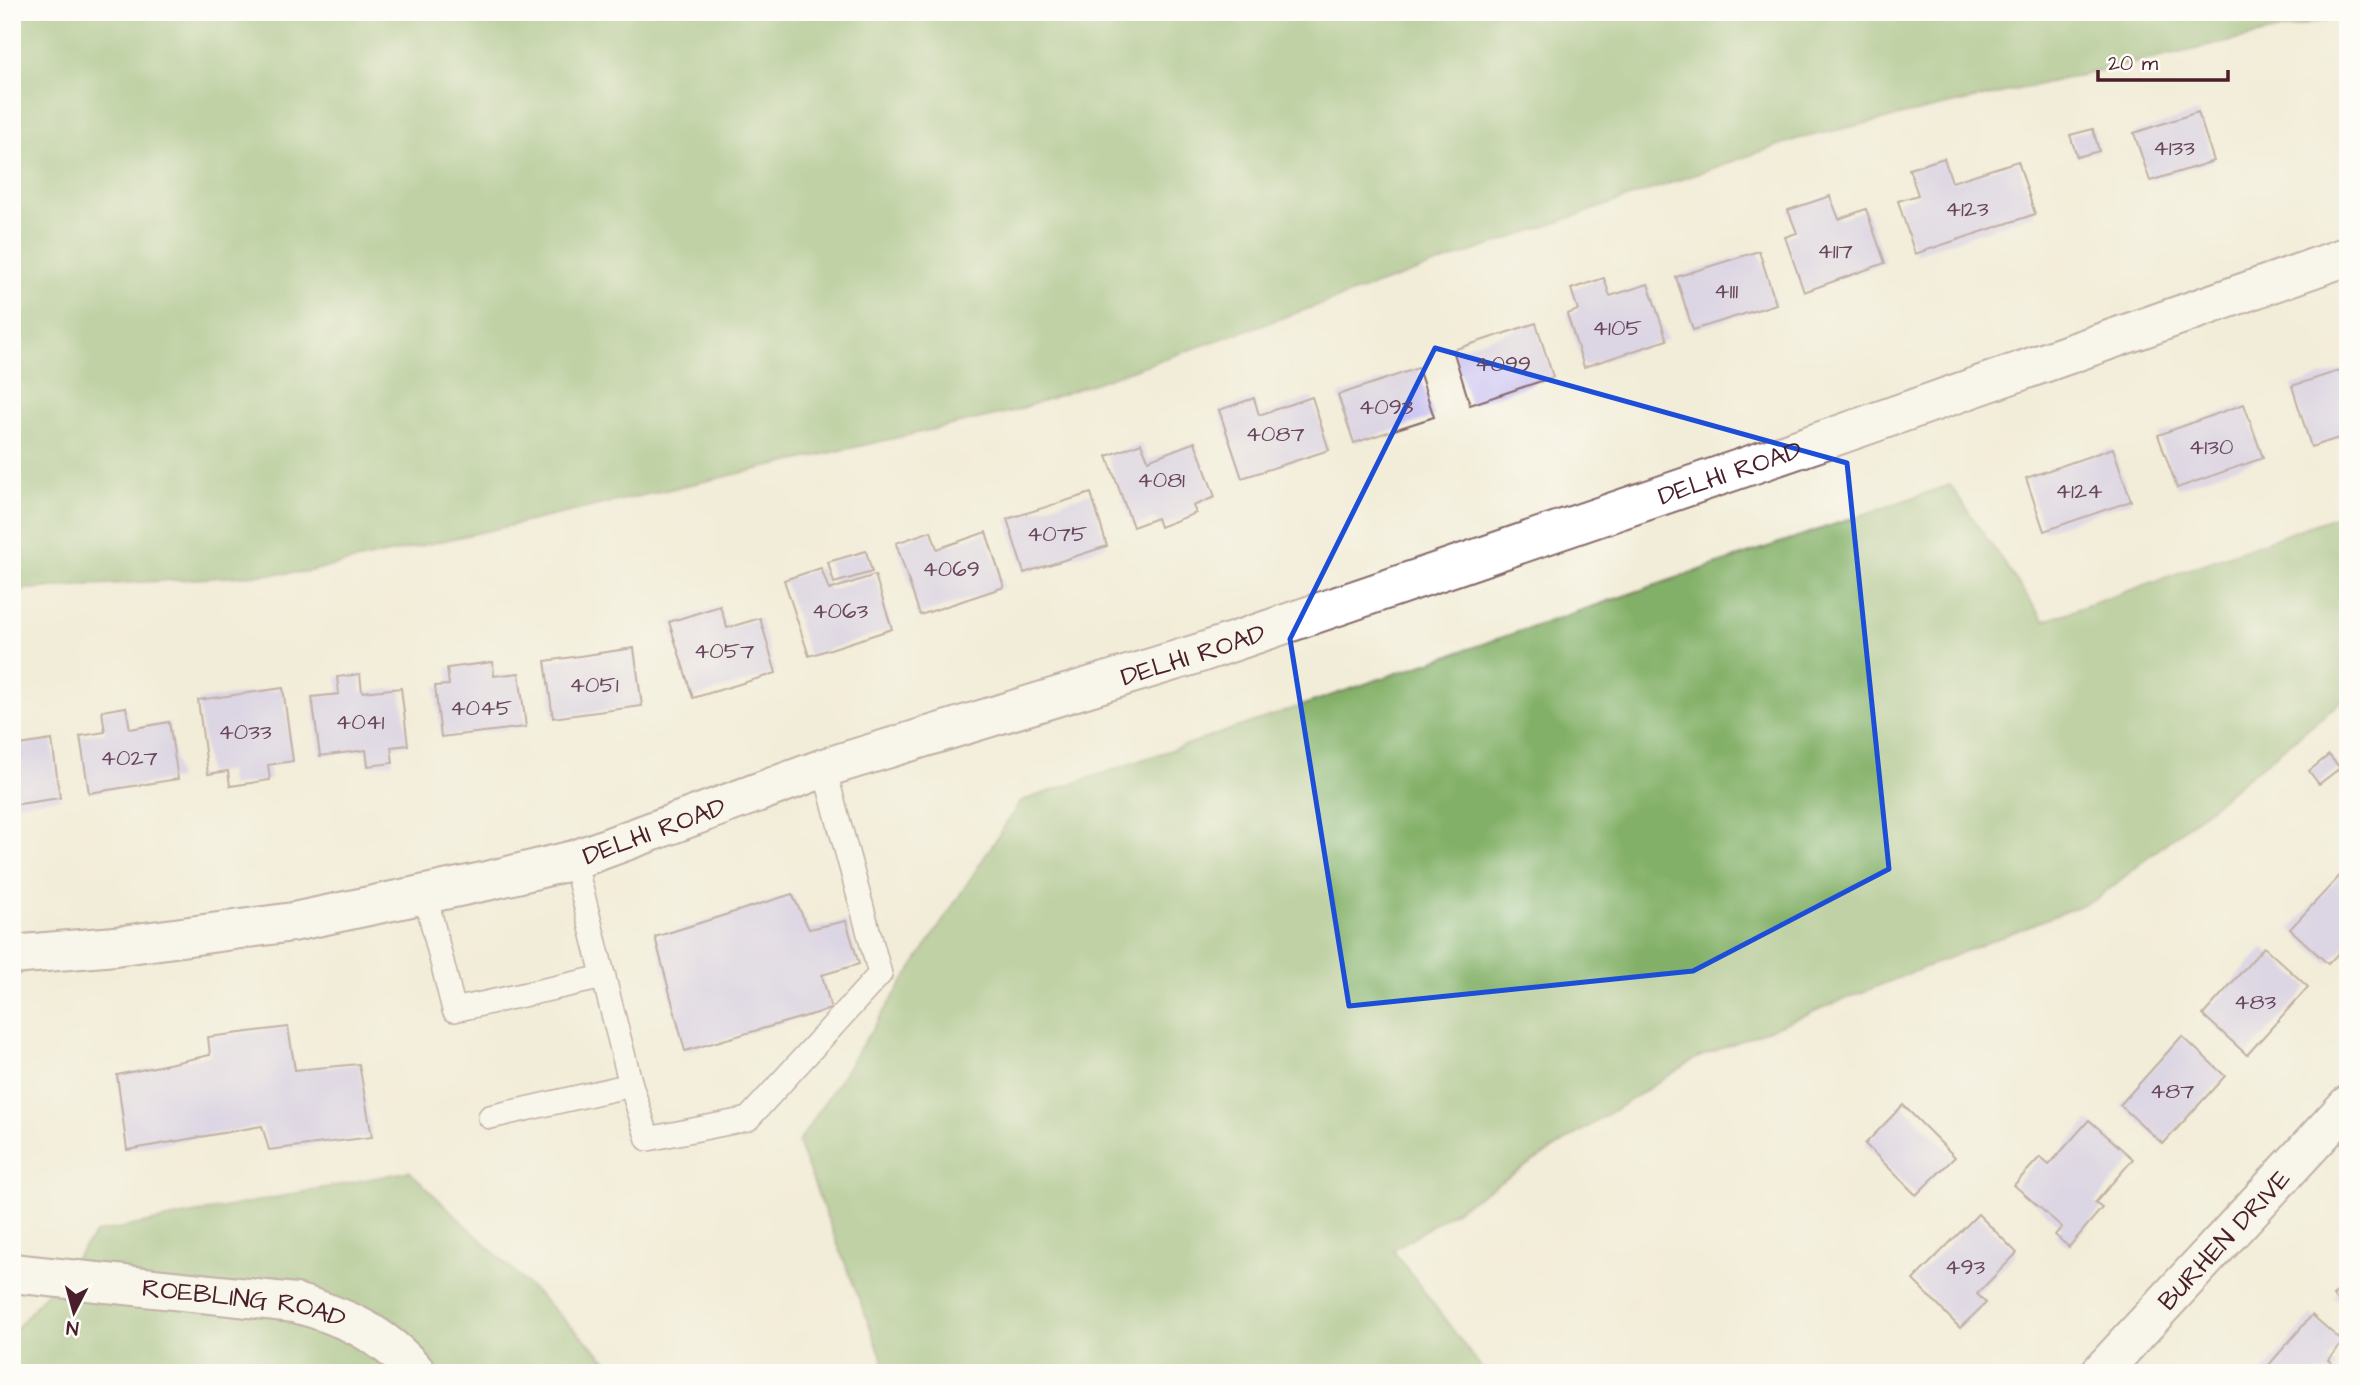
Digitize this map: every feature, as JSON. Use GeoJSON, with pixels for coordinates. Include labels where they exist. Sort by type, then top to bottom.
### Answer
{"type":"FeatureCollection","features":[{"type":"Feature","properties":{"kind":"street","name":"DELHI ROAD"},"geometry":{"type":"LineString","coordinates":[[12,955],[115,946],[293,922],[574,860],[824,768],[1200,653],[1820,442],[2348,256]]}},
{"type":"Feature","properties":{"kind":"street","name":"BURHEN DRIVE"},"geometry":{"type":"LineString","coordinates":[[2100,1373],[2348,1105]]}},
{"type":"Feature","properties":{"kind":"street","name":"ROEBLING ROAD"},"geometry":{"type":"LineString","coordinates":[[12,1273],[295,1303],[335,1314],[373,1334],[406,1360],[417,1373]]}},
{"type":"Feature","properties":{"kind":"lane"},"geometry":{"type":"LineString","coordinates":[[574,860],[631,1085],[648,1139],[748,1119],[880,974],[824,768]]}},
{"type":"Feature","properties":{"kind":"lane"},"geometry":{"type":"LineString","coordinates":[[425,894],[454,1010],[604,977]]}},
{"type":"Feature","properties":{"kind":"lane"},"geometry":{"type":"LineString","coordinates":[[490,1117],[631,1085]]}},
{"type":"Feature","properties":{"kind":"highlighted area"},"geometry":{"type":"Polygon","coordinates":[[[1435,348],[1847,463],[1889,869],[1693,971],[1349,1006],[1290,639],[1435,348]]]}},
{"type":"Feature","properties":{"kind":"green space"},"geometry":{"type":"Polygon","coordinates":[[[12,12],[2348,12],[2348,15],[1797,139],[1014,411],[306,572],[12,590],[12,12]]]}},
{"type":"Feature","properties":{"kind":"green space"},"geometry":{"type":"Polygon","coordinates":[[[1950,485],[2044,621],[2348,512],[2348,696],[2097,899],[1697,1058],[1393,1250],[1485,1373],[888,1373],[798,1143],[1021,801],[1950,485]]]}},
{"type":"Feature","properties":{"kind":"green space"},"geometry":{"type":"Polygon","coordinates":[[[409,1171],[620,1373],[12,1373],[12,1334],[96,1233],[409,1171]]]}},
{"type":"Feature","properties":{"kind":"building"},"geometry":{"type":"Polygon","coordinates":[[[2198,112],[2214,161],[2150,181],[2134,133],[2198,112]]]}},
{"type":"Feature","properties":{"kind":"building"},"geometry":{"type":"Polygon","coordinates":[[[2093,129],[2099,151],[2077,157],[2070,135],[2093,129]]]}},
{"type":"Feature","properties":{"kind":"building"},"geometry":{"type":"Polygon","coordinates":[[[1944,158],[1952,182],[2018,161],[2035,214],[1915,254],[1898,201],[1918,195],[1909,169],[1944,158]]]}},
{"type":"Feature","properties":{"kind":"building"},"geometry":{"type":"Polygon","coordinates":[[[1830,196],[1839,219],[1866,209],[1885,263],[1804,292],[1785,237],[1797,233],[1788,210],[1830,196]]]}},
{"type":"Feature","properties":{"kind":"building"},"geometry":{"type":"Polygon","coordinates":[[[1759,251],[1776,304],[1693,330],[1676,277],[1759,251]]]}},
{"type":"Feature","properties":{"kind":"building"},"geometry":{"type":"Polygon","coordinates":[[[1604,278],[1610,296],[1648,284],[1667,340],[1584,367],[1567,314],[1578,310],[1571,289],[1604,278]]]}},
{"type":"Feature","properties":{"kind":"building"},"geometry":{"type":"Polygon","coordinates":[[[1536,323],[1553,377],[1470,405],[1453,350],[1536,323]]]}},
{"type":"Feature","properties":{"kind":"building"},"geometry":{"type":"Polygon","coordinates":[[[1418,368],[1434,417],[1354,443],[1338,395],[1418,368]]]}},
{"type":"Feature","properties":{"kind":"building"},"geometry":{"type":"Polygon","coordinates":[[[2348,368],[2348,435],[2311,447],[2292,386],[2348,368]]]}},
{"type":"Feature","properties":{"kind":"building"},"geometry":{"type":"Polygon","coordinates":[[[1312,397],[1329,450],[1242,478],[1219,410],[1254,398],[1259,415],[1312,397]]]}},
{"type":"Feature","properties":{"kind":"building"},"geometry":{"type":"Polygon","coordinates":[[[2244,404],[2263,458],[2177,488],[2158,435],[2244,404]]]}},
{"type":"Feature","properties":{"kind":"building"},"geometry":{"type":"Polygon","coordinates":[[[1195,442],[1215,497],[1193,506],[1196,513],[1160,527],[1157,518],[1133,527],[1107,456],[1141,443],[1148,460],[1195,442]]]}},
{"type":"Feature","properties":{"kind":"building"},"geometry":{"type":"Polygon","coordinates":[[[2113,448],[2131,501],[2044,531],[2026,478],[2113,448]]]}},
{"type":"Feature","properties":{"kind":"building"},"geometry":{"type":"Polygon","coordinates":[[[1091,493],[1107,546],[1024,573],[1007,519],[1091,493]]]}},
{"type":"Feature","properties":{"kind":"building"},"geometry":{"type":"Polygon","coordinates":[[[931,531],[937,549],[986,532],[1004,587],[920,615],[896,543],[931,531]]]}},
{"type":"Feature","properties":{"kind":"building"},"geometry":{"type":"Polygon","coordinates":[[[866,551],[872,572],[834,583],[828,562],[866,551]]]}},
{"type":"Feature","properties":{"kind":"building"},"geometry":{"type":"Polygon","coordinates":[[[821,568],[829,590],[875,575],[892,629],[809,656],[784,580],[821,568]]]}},
{"type":"Feature","properties":{"kind":"building"},"geometry":{"type":"Polygon","coordinates":[[[720,606],[727,628],[760,618],[776,673],[693,698],[669,622],[720,606]]]}},
{"type":"Feature","properties":{"kind":"building"},"geometry":{"type":"Polygon","coordinates":[[[634,648],[642,706],[553,718],[545,661],[634,648]]]}},
{"type":"Feature","properties":{"kind":"building"},"geometry":{"type":"Polygon","coordinates":[[[493,662],[494,676],[519,673],[526,727],[441,737],[435,686],[449,685],[447,668],[493,662]]]}},
{"type":"Feature","properties":{"kind":"building"},"geometry":{"type":"Polygon","coordinates":[[[360,674],[362,692],[401,688],[408,745],[391,747],[393,763],[368,766],[366,750],[320,756],[312,697],[339,694],[337,677],[360,674]]]}},
{"type":"Feature","properties":{"kind":"building"},"geometry":{"type":"Polygon","coordinates":[[[283,688],[293,761],[268,765],[270,780],[230,786],[228,771],[208,774],[198,700],[283,688]]]}},
{"type":"Feature","properties":{"kind":"building"},"geometry":{"type":"Polygon","coordinates":[[[126,707],[130,729],[169,722],[178,779],[89,793],[80,736],[105,732],[102,711],[126,707]]]}},
{"type":"Feature","properties":{"kind":"building"},"geometry":{"type":"Polygon","coordinates":[[[52,740],[60,798],[12,805],[12,746],[52,740]]]}},
{"type":"Feature","properties":{"kind":"building"},"geometry":{"type":"Polygon","coordinates":[[[2329,755],[2340,768],[2319,784],[2309,771],[2329,755]]]}},
{"type":"Feature","properties":{"kind":"building"},"geometry":{"type":"Polygon","coordinates":[[[2348,867],[2348,943],[2328,964],[2290,929],[2348,867]]]}},
{"type":"Feature","properties":{"kind":"building"},"geometry":{"type":"Polygon","coordinates":[[[792,894],[809,929],[846,921],[859,964],[822,975],[831,1009],[685,1051],[655,937],[792,894]]]}},
{"type":"Feature","properties":{"kind":"building"},"geometry":{"type":"Polygon","coordinates":[[[2264,947],[2308,987],[2247,1055],[2203,1015],[2264,947]]]}},
{"type":"Feature","properties":{"kind":"building"},"geometry":{"type":"Polygon","coordinates":[[[288,1027],[295,1070],[359,1064],[372,1137],[269,1150],[262,1126],[127,1150],[117,1075],[210,1055],[208,1037],[288,1027]]]}},
{"type":"Feature","properties":{"kind":"building"},"geometry":{"type":"Polygon","coordinates":[[[2182,1036],[2225,1076],[2163,1144],[2120,1105],[2182,1036]]]}},
{"type":"Feature","properties":{"kind":"building"},"geometry":{"type":"Polygon","coordinates":[[[1903,1105],[1955,1157],[1916,1195],[1865,1144],[1903,1105]]]}},
{"type":"Feature","properties":{"kind":"building"},"geometry":{"type":"Polygon","coordinates":[[[2089,1120],[2133,1159],[2095,1203],[2102,1208],[2069,1247],[2055,1235],[2062,1227],[2014,1185],[2040,1157],[2049,1165],[2089,1120]]]}},
{"type":"Feature","properties":{"kind":"building"},"geometry":{"type":"Polygon","coordinates":[[[1978,1214],[2017,1253],[1977,1294],[1986,1303],[1960,1328],[1913,1280],[1978,1214]]]}},
{"type":"Feature","properties":{"kind":"building"},"geometry":{"type":"Polygon","coordinates":[[[2348,1280],[2348,1310],[2333,1296],[2348,1280]]]}},
{"type":"Feature","properties":{"kind":"building"},"geometry":{"type":"Polygon","coordinates":[[[2312,1315],[2343,1342],[2328,1360],[2337,1368],[2332,1373],[2262,1373],[2312,1315]]]}}]}
